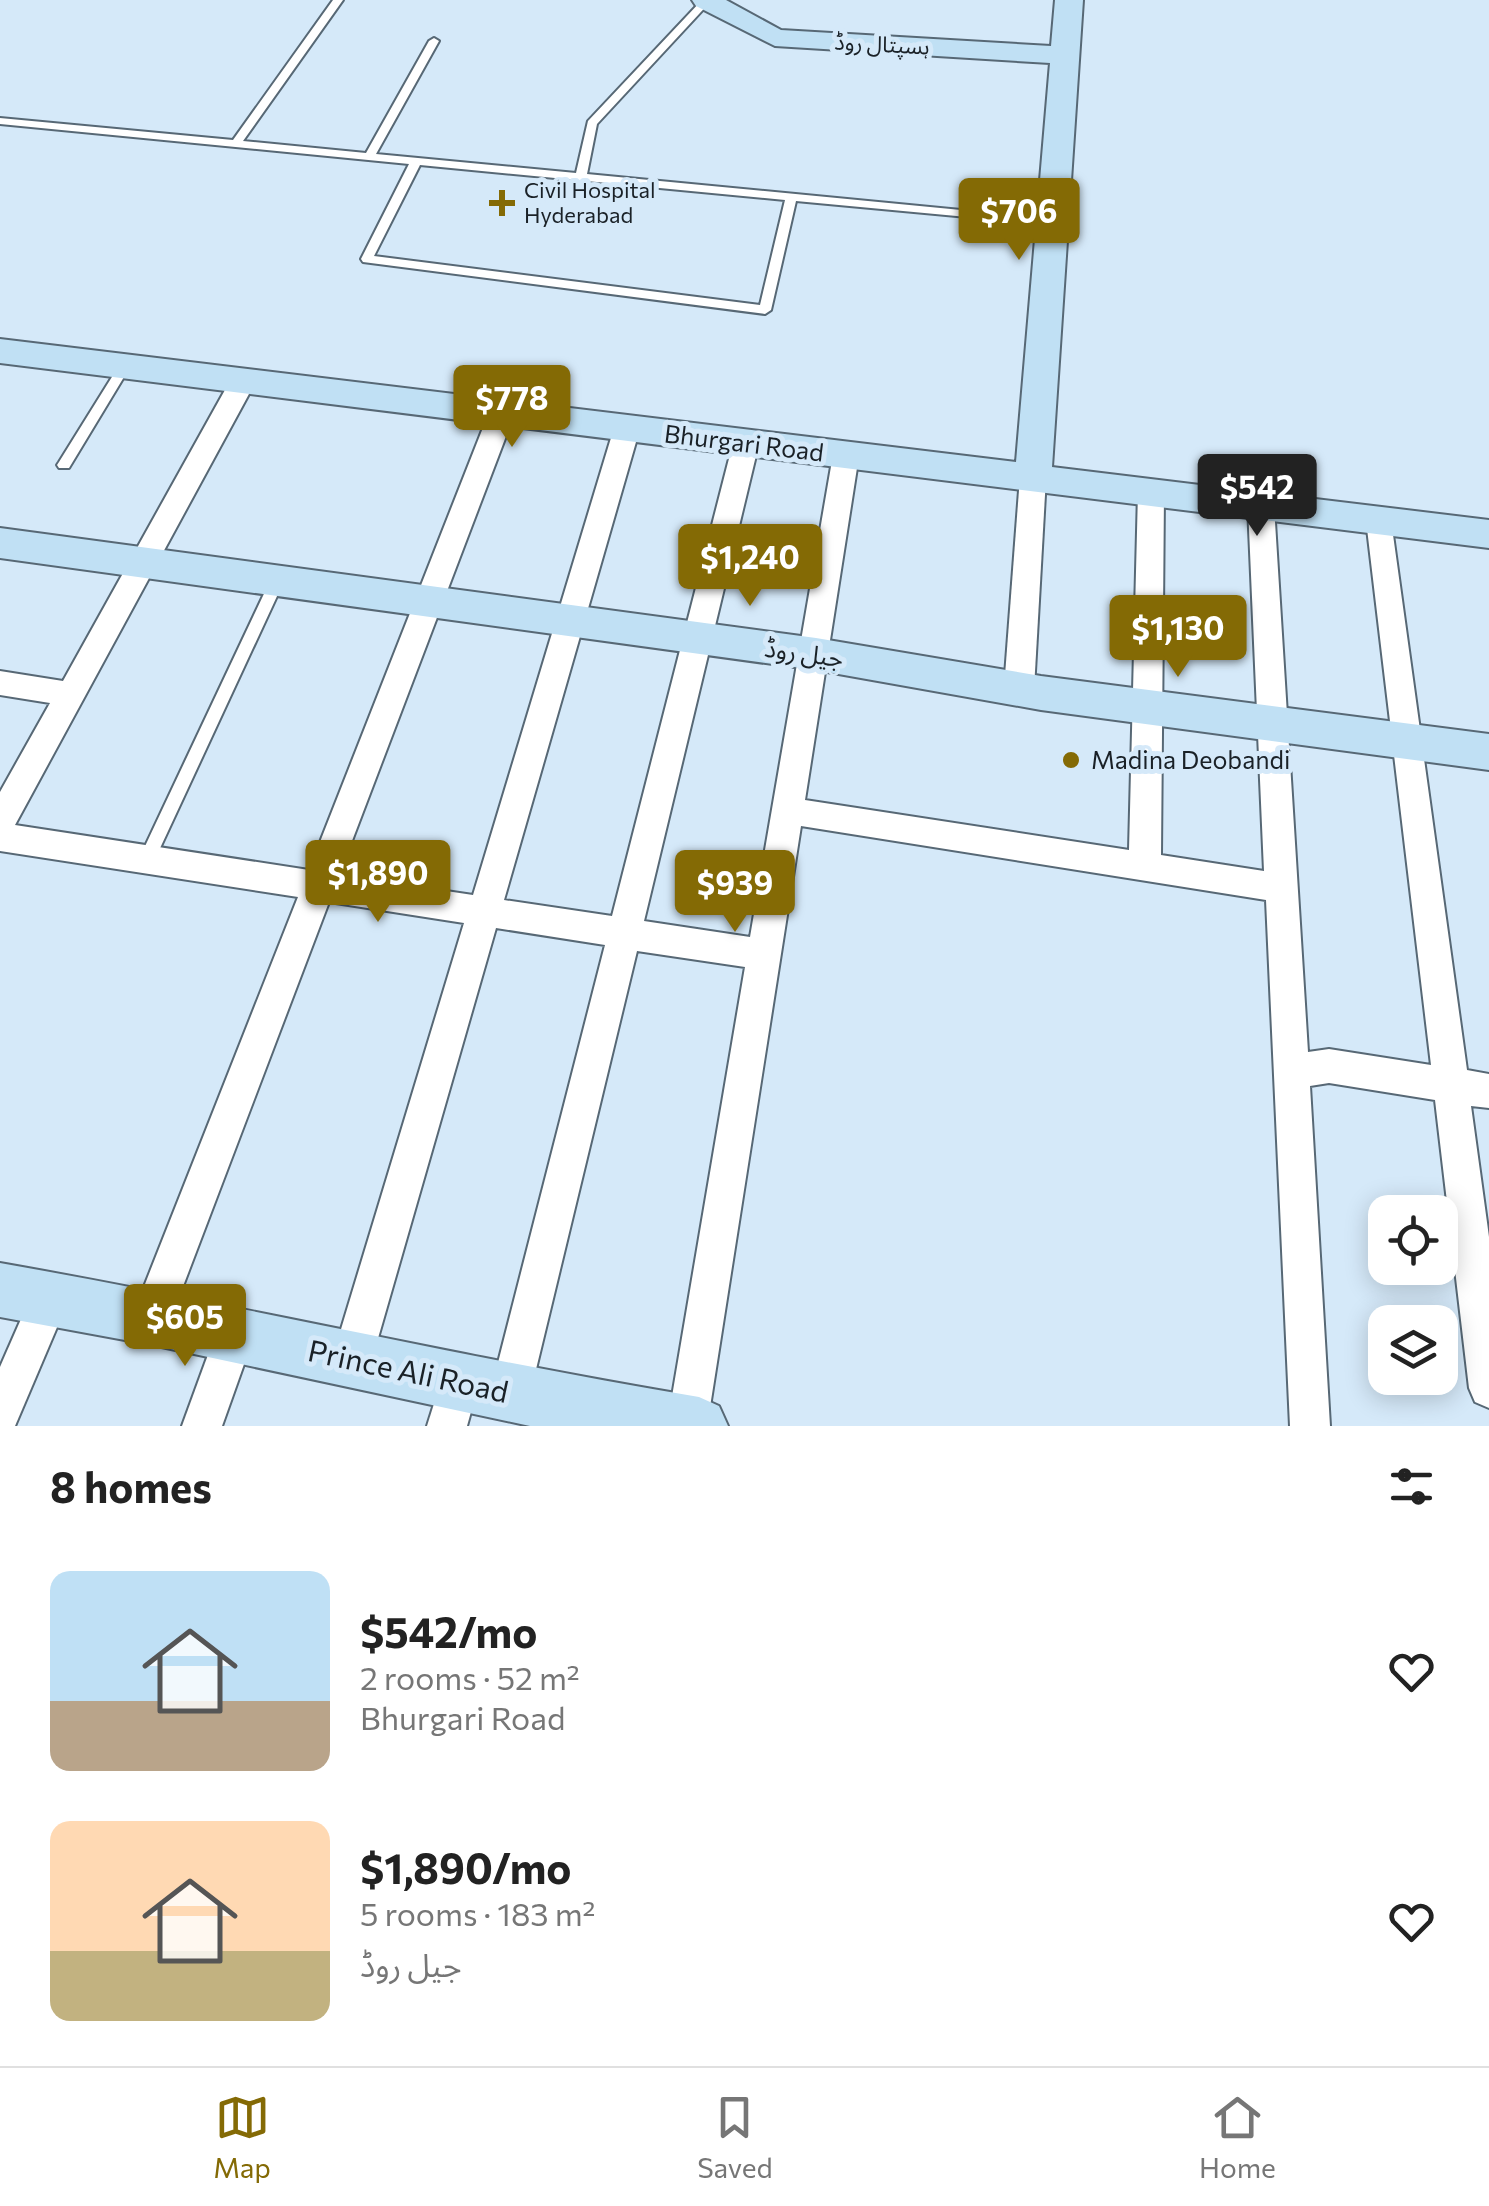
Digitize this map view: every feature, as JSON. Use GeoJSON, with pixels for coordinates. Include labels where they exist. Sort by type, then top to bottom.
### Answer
{"type":"FeatureCollection","features":[{"type":"Feature","properties":{"kind":"street","name":"ہسپتال روڈ"},"geometry":{"type":"LineString","coordinates":[[706,0],[776,38],[1067,55]]}},
{"type":"Feature","properties":{"kind":"street"},"geometry":{"type":"LineString","coordinates":[[1019,689],[1069,0]]}},
{"type":"Feature","properties":{"kind":"street","name":"Bhurgari Road"},"geometry":{"type":"LineString","coordinates":[[0,351],[501,416],[627,428],[1489,534]]}},
{"type":"Feature","properties":{"kind":"street"},"geometry":{"type":"LineString","coordinates":[[0,822],[243,381]]}},
{"type":"Feature","properties":{"kind":"street"},"geometry":{"type":"LineString","coordinates":[[152,1318],[501,416]]}},
{"type":"Feature","properties":{"kind":"street"},"geometry":{"type":"LineString","coordinates":[[352,1358],[627,428]]}},
{"type":"Feature","properties":{"kind":"street"},"geometry":{"type":"LineString","coordinates":[[472,1401],[624,933],[746,443]]}},
{"type":"Feature","properties":{"kind":"street"},"geometry":{"type":"LineString","coordinates":[[691,1425],[846,455]]}},
{"type":"Feature","properties":{"kind":"street"},"geometry":{"type":"LineString","coordinates":[[1145,866],[1151,492]]}},
{"type":"Feature","properties":{"kind":"street"},"geometry":{"type":"LineString","coordinates":[[1261,506],[1310,1426]]}},
{"type":"Feature","properties":{"kind":"street"},"geometry":{"type":"LineString","coordinates":[[1380,520],[1489,1388]]}},
{"type":"Feature","properties":{"kind":"street","name":"جیل روڈ"},"geometry":{"type":"LineString","coordinates":[[0,543],[816,654],[1019,689],[1489,752]]}},
{"type":"Feature","properties":{"kind":"street"},"geometry":{"type":"LineString","coordinates":[[0,683],[71,694]]}},
{"type":"Feature","properties":{"kind":"street"},"geometry":{"type":"LineString","coordinates":[[789,811],[1282,888]]}},
{"type":"Feature","properties":{"kind":"street"},"geometry":{"type":"LineString","coordinates":[[0,837],[764,955]]}},
{"type":"Feature","properties":{"kind":"street"},"geometry":{"type":"LineString","coordinates":[[1291,1072],[1329,1066],[1489,1092]]}},
{"type":"Feature","properties":{"kind":"street"},"geometry":{"type":"LineString","coordinates":[[0,1414],[25,1295]]}},
{"type":"Feature","properties":{"kind":"street","name":"Prince Ali Road"},"geometry":{"type":"LineString","coordinates":[[25,1295],[352,1358],[472,1401],[691,1425]]}},
{"type":"Feature","properties":{"kind":"street"},"geometry":{"type":"LineString","coordinates":[[202,1426],[234,1336]]}},
{"type":"Feature","properties":{"kind":"lane"},"geometry":{"type":"LineString","coordinates":[[236,144],[338,0]]}},
{"type":"Feature","properties":{"kind":"lane"},"geometry":{"type":"LineString","coordinates":[[581,177],[592,123],[706,0]]}},
{"type":"Feature","properties":{"kind":"lane"},"geometry":{"type":"LineString","coordinates":[[369,156],[434,41]]}},
{"type":"Feature","properties":{"kind":"lane"},"geometry":{"type":"LineString","coordinates":[[0,122],[1054,222]]}},
{"type":"Feature","properties":{"kind":"lane"},"geometry":{"type":"LineString","coordinates":[[416,161],[368,259],[766,310],[792,197]]}},
{"type":"Feature","properties":{"kind":"lane"},"geometry":{"type":"LineString","coordinates":[[64,465],[124,366]]}},
{"type":"Feature","properties":{"kind":"lane"},"geometry":{"type":"LineString","coordinates":[[147,858],[277,582]]}},
{"type":"Feature","properties":{"kind":"place","name":"Civil Hospital Hyderabad"},"geometry":{"type":"Point","coordinates":[502,203]}},
{"type":"Feature","properties":{"kind":"place","name":"Madina Deobandi"},"geometry":{"type":"Point","coordinates":[1071,760]}}]}
